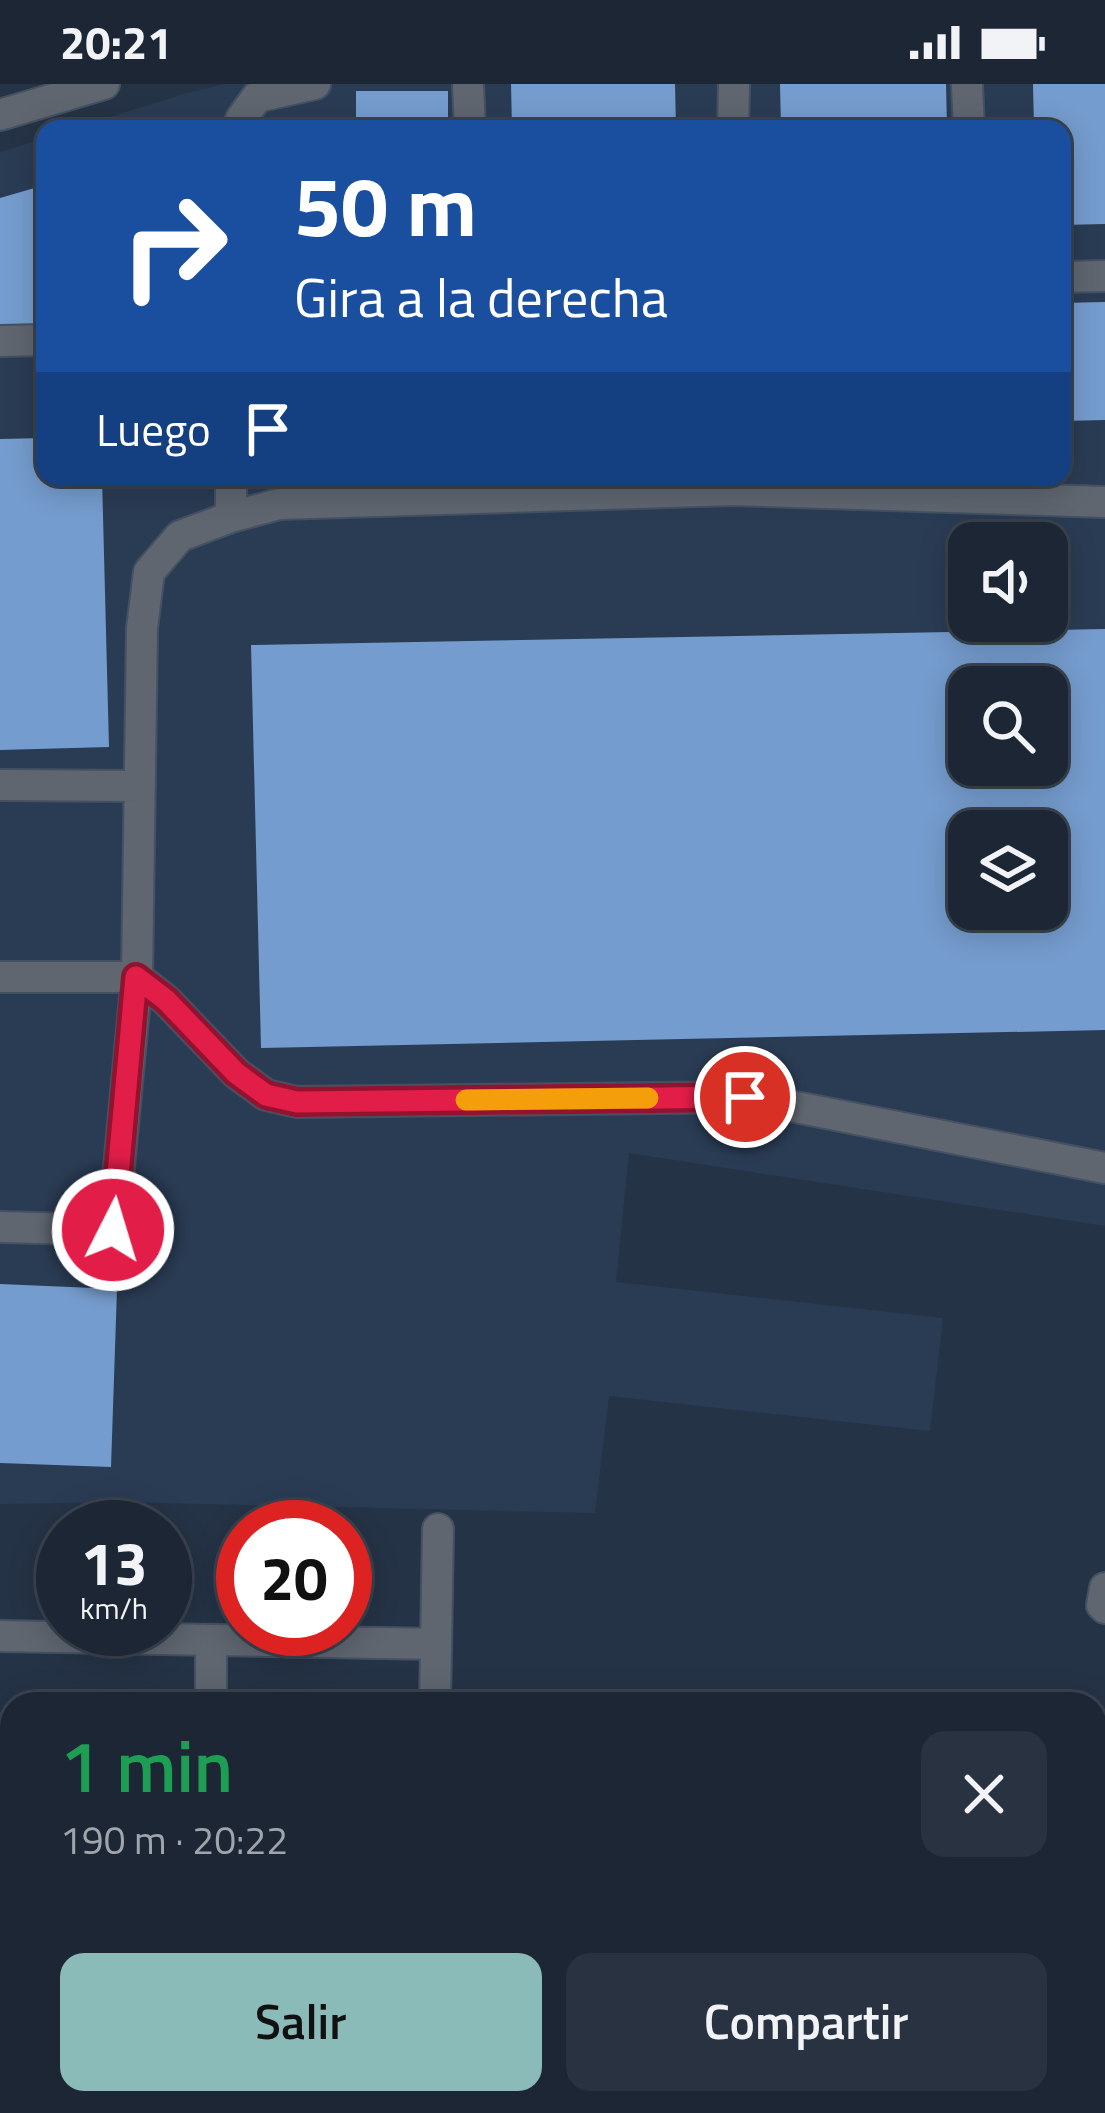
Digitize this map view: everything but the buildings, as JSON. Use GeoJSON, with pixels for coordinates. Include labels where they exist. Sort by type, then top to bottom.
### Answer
{"type":"FeatureCollection","features":[{"type":"Feature","properties":{"kind":"street"},"geometry":{"type":"LineString","coordinates":[[0,115],[62,90],[104,84]]}},
{"type":"Feature","properties":{"kind":"street"},"geometry":{"type":"LineString","coordinates":[[241,120],[256,97],[315,84]]}},
{"type":"Feature","properties":{"kind":"street"},"geometry":{"type":"LineString","coordinates":[[468,84],[470,120]]}},
{"type":"Feature","properties":{"kind":"street"},"geometry":{"type":"LineString","coordinates":[[733,120],[734,84]]}},
{"type":"Feature","properties":{"kind":"street"},"geometry":{"type":"LineString","coordinates":[[967,84],[969,120]]}},
{"type":"Feature","properties":{"kind":"street"},"geometry":{"type":"LineString","coordinates":[[1071,277],[1105,276]]}},
{"type":"Feature","properties":{"kind":"street"},"geometry":{"type":"LineString","coordinates":[[0,341],[36,340]]}},
{"type":"Feature","properties":{"kind":"street"},"geometry":{"type":"LineString","coordinates":[[231,486],[231,518]]}},
{"type":"Feature","properties":{"kind":"street"},"geometry":{"type":"LineString","coordinates":[[0,1227],[113,1230],[136,977],[142,628],[148,572],[180,536],[279,504],[484,487],[567,486]]}},
{"type":"Feature","properties":{"kind":"street"},"geometry":{"type":"LineString","coordinates":[[774,486],[1105,502]]}},
{"type":"Feature","properties":{"kind":"street"},"geometry":{"type":"LineString","coordinates":[[0,785],[140,786]]}},
{"type":"Feature","properties":{"kind":"street"},"geometry":{"type":"LineString","coordinates":[[0,976],[136,977],[166,1000],[236,1073],[266,1095],[297,1102],[745,1097],[1105,1168]]}},
{"type":"Feature","properties":{"kind":"street"},"geometry":{"type":"LineString","coordinates":[[435,1692],[438,1529]]}},
{"type":"Feature","properties":{"kind":"street"},"geometry":{"type":"LineString","coordinates":[[1105,1588],[1105,1608]]}},
{"type":"Feature","properties":{"kind":"street"},"geometry":{"type":"LineString","coordinates":[[0,1636],[435,1644]]}},
{"type":"Feature","properties":{"kind":"street"},"geometry":{"type":"LineString","coordinates":[[211,1640],[212,1692]]}},
{"type":"Feature","properties":{"kind":"shaded area"},"geometry":{"type":"Polygon","coordinates":[[[224,84],[1105,84],[1105,1226],[629,1153],[616,1282],[943,1318],[930,1431],[609,1396],[595,1513],[372,1508],[372,1500],[216,1500],[216,1504],[192,1500],[36,1500],[0,1504],[0,152],[36,141],[36,486],[1071,486],[1071,120],[101,120],[224,84]]]}},
{"type":"Feature","properties":{"kind":"slow traffic"},"geometry":{"type":"LineString","coordinates":[[466,1100],[648,1098]]}},
{"type":"Feature","properties":{"kind":"route"},"geometry":{"type":"LineString","coordinates":[[113,1230],[136,977],[166,1000],[236,1073],[266,1095],[297,1102],[745,1097]]}}]}
